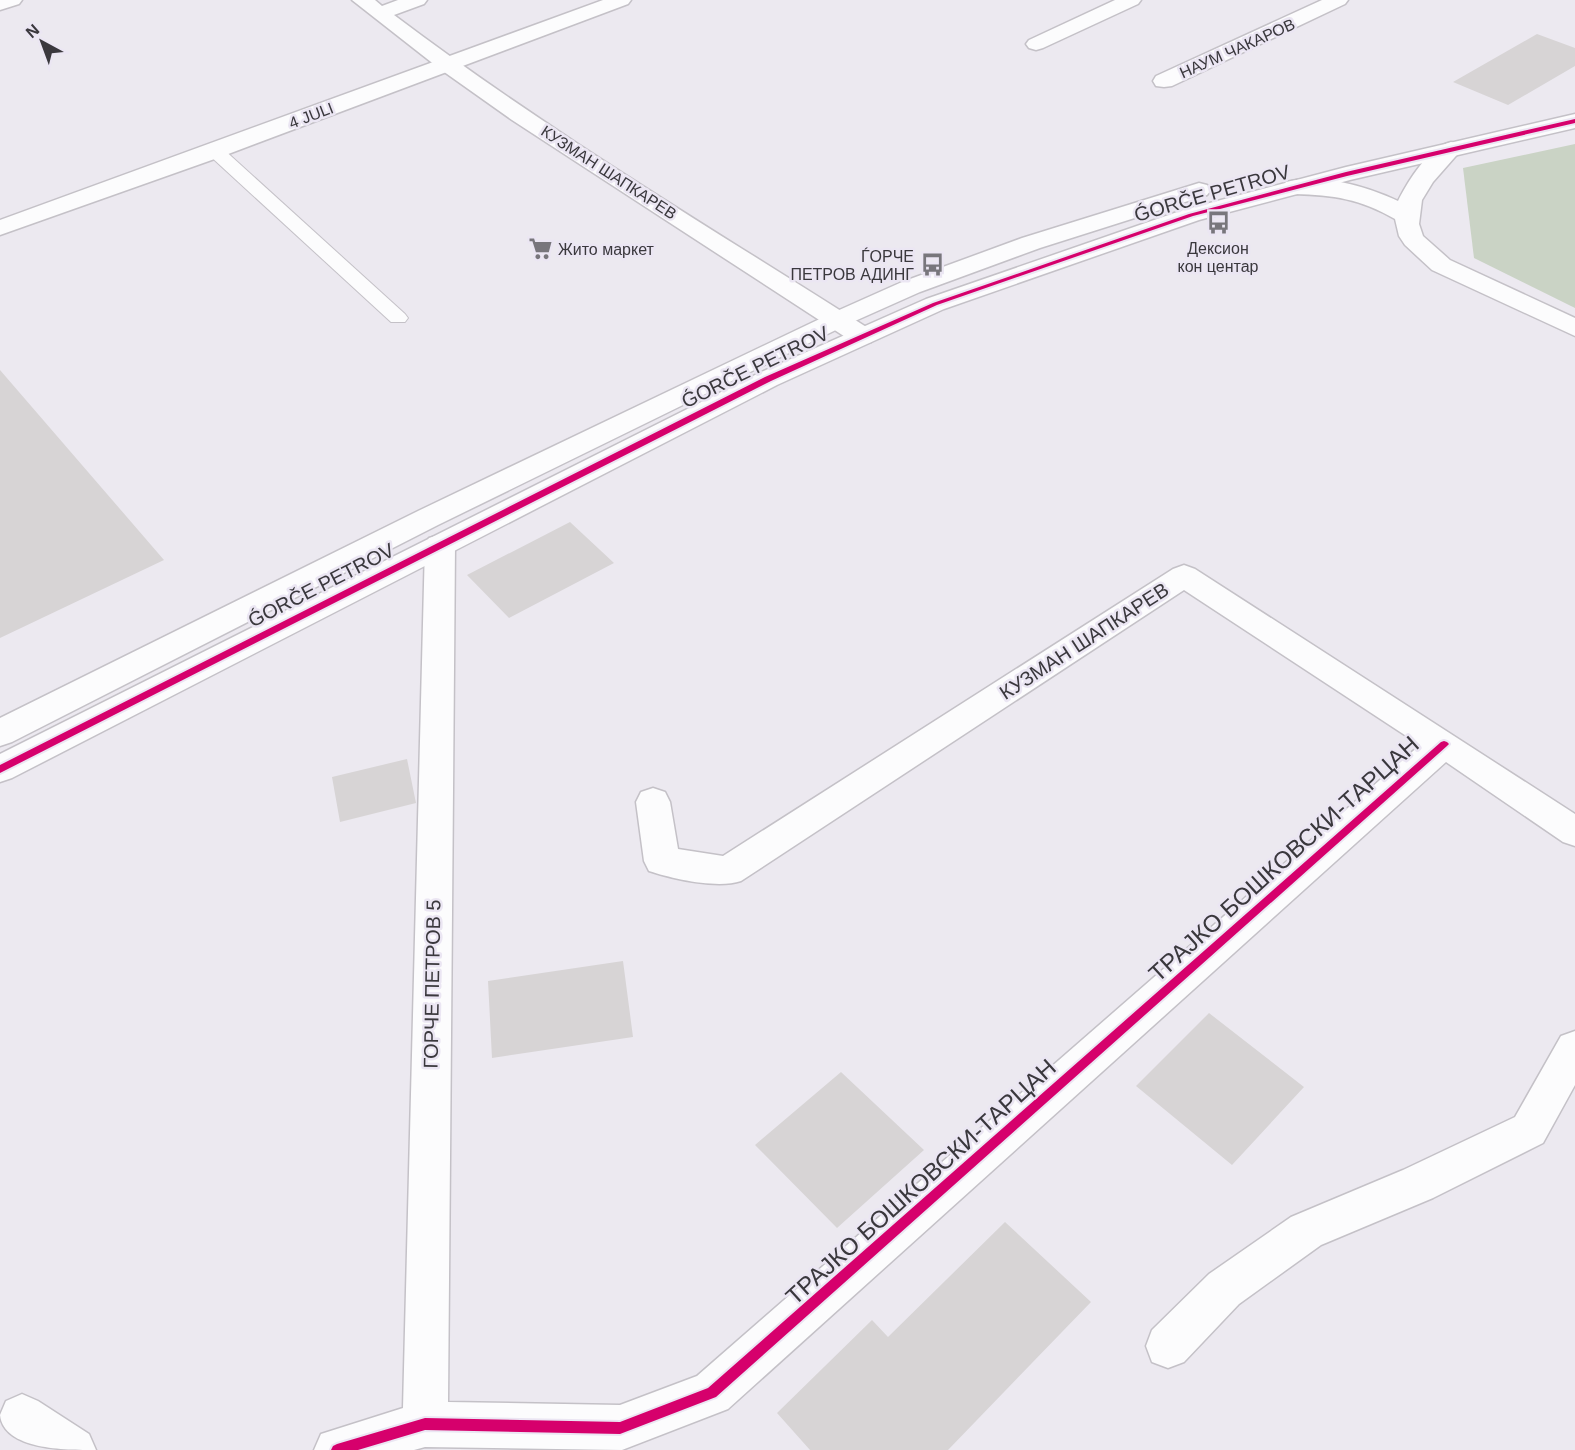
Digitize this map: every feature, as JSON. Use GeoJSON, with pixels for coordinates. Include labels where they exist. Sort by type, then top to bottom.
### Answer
{"type":"FeatureCollection","features":[{"type":"Feature","properties":{"kind":"street"},"geometry":{"type":"LineString","coordinates":[[0,4],[12,0]]}},
{"type":"Feature","properties":{"kind":"street","name":"КУЗМАН ШАПКАРЕВ"},"geometry":{"type":"LineString","coordinates":[[362,0],[447,65],[520,115],[862,336]]}},
{"type":"Feature","properties":{"kind":"street"},"geometry":{"type":"LineString","coordinates":[[381,13],[417,0]]}},
{"type":"Feature","properties":{"kind":"street","name":"4 JULI"},"geometry":{"type":"LineString","coordinates":[[0,228],[216,151],[621,0]]}},
{"type":"Feature","properties":{"kind":"street"},"geometry":{"type":"LineString","coordinates":[[1036,44],[1131,0]]}},
{"type":"Feature","properties":{"kind":"street","name":"НАУМ ЧАКАРОВ"},"geometry":{"type":"LineString","coordinates":[[1164,81],[1338,0]]}},
{"type":"Feature","properties":{"kind":"street","name":"НАУМ ЧАКАРОВ"},"geometry":{"type":"LineString","coordinates":[[1288,5],[1310,14]]}},
{"type":"Feature","properties":{"kind":"street"},"geometry":{"type":"LineString","coordinates":[[1339,154],[1575,102]]}},
{"type":"Feature","properties":{"kind":"street","name":"ǴORČE PETROV"},"geometry":{"type":"LineString","coordinates":[[0,769],[768,379],[935,304],[1191,215],[1291,173],[1451,149],[1575,121]]}},
{"type":"Feature","properties":{"kind":"street"},"geometry":{"type":"LineString","coordinates":[[1451,149],[1431,168],[1406,215],[1411,235],[1423,250],[1441,265],[1575,328]]}},
{"type":"Feature","properties":{"kind":"street"},"geometry":{"type":"LineString","coordinates":[[1291,173],[1326,188],[1361,193],[1382,201],[1406,215]]}},
{"type":"Feature","properties":{"kind":"street","name":"ǴORČE PETROV"},"geometry":{"type":"LineString","coordinates":[[0,733],[428,518],[911,286],[1031,243],[1163,200],[1218,185]]}},
{"type":"Feature","properties":{"kind":"street","name":"ГОРЧЕ ПЕТРОВ 5"},"geometry":{"type":"LineString","coordinates":[[424,1424],[440,545]]}},
{"type":"Feature","properties":{"kind":"street","name":"КУЗМАН ШАПКАРЕВ"},"geometry":{"type":"LineString","coordinates":[[653,802],[662,861],[728,872],[1184,576],[1444,744],[1575,832]]}},
{"type":"Feature","properties":{"kind":"street","name":"ТРАЈКО БОШКОВСКИ-ТАРЦАН"},"geometry":{"type":"LineString","coordinates":[[337,1450],[424,1424],[620,1428],[712,1393],[1444,744]]}},
{"type":"Feature","properties":{"kind":"street"},"geometry":{"type":"LineString","coordinates":[[1168,1346],[1224,1289],[1306,1231],[1418,1184],[1529,1130],[1575,1048]]}},
{"type":"Feature","properties":{"kind":"street"},"geometry":{"type":"LineString","coordinates":[[22,1417],[73,1450]]}},
{"type":"Feature","properties":{"kind":"lane"},"geometry":{"type":"LineString","coordinates":[[216,151],[398,318]]}},
{"type":"Feature","properties":{"kind":"green space"},"geometry":{"type":"Polygon","coordinates":[[[1575,144],[1575,308],[1474,258],[1463,168],[1575,144]]]}},
{"type":"Feature","properties":{"kind":"building"},"geometry":{"type":"Polygon","coordinates":[[[1537,34],[1575,48],[1575,66],[1508,105],[1453,82],[1537,34]]]}},
{"type":"Feature","properties":{"kind":"building"},"geometry":{"type":"Polygon","coordinates":[[[0,370],[164,560],[0,638],[0,370]]]}},
{"type":"Feature","properties":{"kind":"building"},"geometry":{"type":"Polygon","coordinates":[[[570,522],[614,563],[509,618],[467,575],[570,522]]]}},
{"type":"Feature","properties":{"kind":"building"},"geometry":{"type":"Polygon","coordinates":[[[407,759],[416,803],[340,822],[332,777],[407,759]]]}},
{"type":"Feature","properties":{"kind":"building"},"geometry":{"type":"Polygon","coordinates":[[[623,961],[633,1037],[492,1058],[488,981],[623,961]]]}},
{"type":"Feature","properties":{"kind":"building"},"geometry":{"type":"Polygon","coordinates":[[[1209,1013],[1304,1087],[1232,1165],[1136,1086],[1209,1013]]]}},
{"type":"Feature","properties":{"kind":"building"},"geometry":{"type":"Polygon","coordinates":[[[841,1072],[924,1150],[837,1228],[755,1145],[841,1072]]]}},
{"type":"Feature","properties":{"kind":"building"},"geometry":{"type":"Polygon","coordinates":[[[1005,1222],[1091,1302],[948,1450],[810,1450],[777,1413],[872,1320],[888,1337],[1005,1222]]]}},
{"type":"Feature","properties":{"kind":"cycle path"},"geometry":{"type":"LineString","coordinates":[[0,769],[768,379],[935,304],[1191,215],[1346,174],[1575,121]]}},
{"type":"Feature","properties":{"kind":"cycle path"},"geometry":{"type":"LineString","coordinates":[[337,1450],[425,1424],[620,1428],[712,1393],[1444,744]]}},
{"type":"Feature","properties":{"kind":"place","name":"Дексион кон центар"},"geometry":{"type":"Point","coordinates":[1218,223]}},
{"type":"Feature","properties":{"kind":"place","name":"Жито маркет"},"geometry":{"type":"Point","coordinates":[540,249]}},
{"type":"Feature","properties":{"kind":"place","name":"ЃОРЧЕ ПЕТРОВ АДИНГ"},"geometry":{"type":"Point","coordinates":[932,265]}}]}
